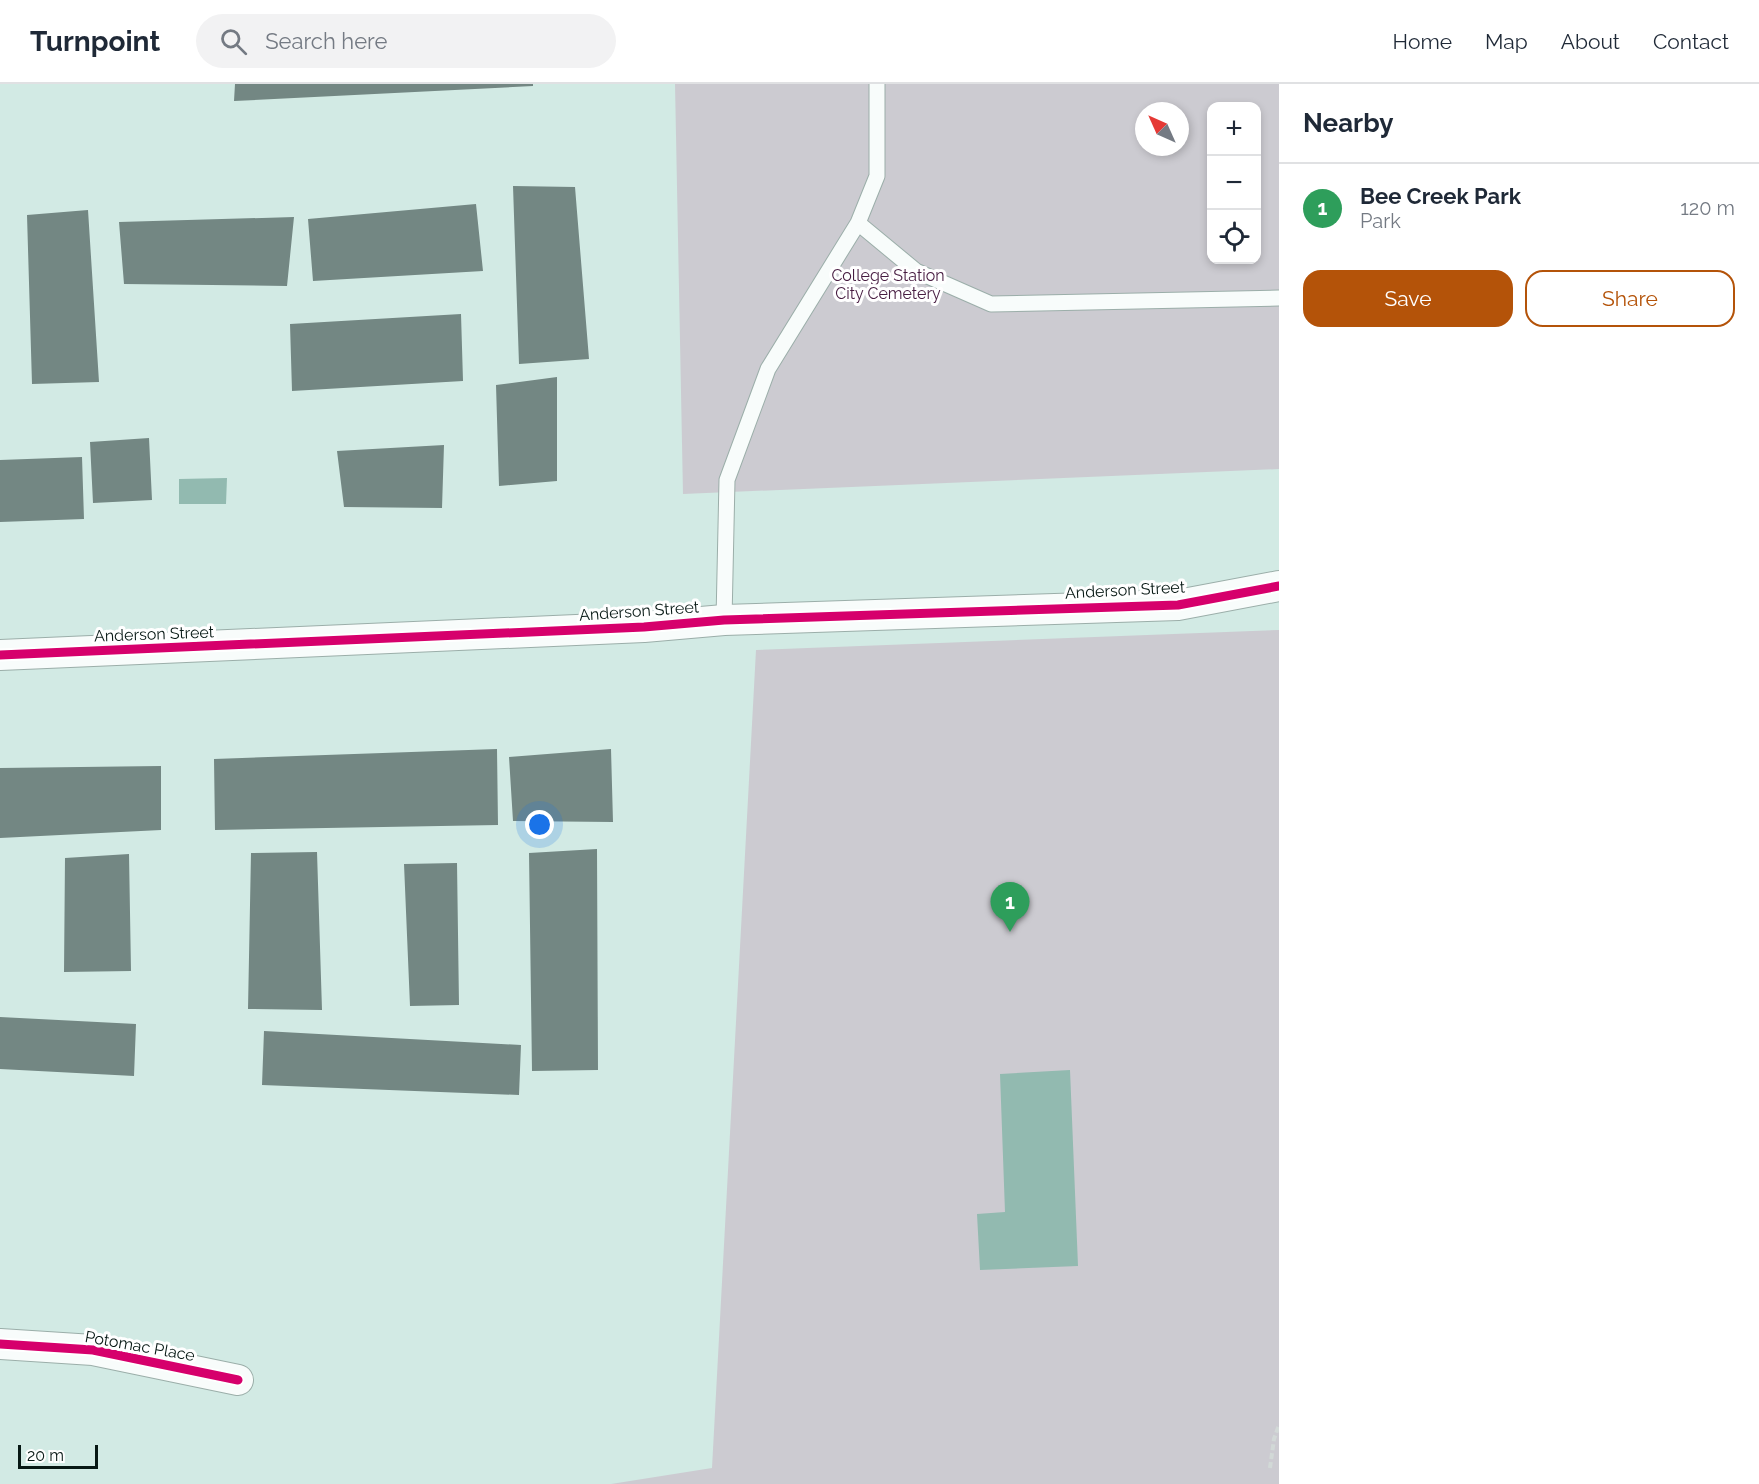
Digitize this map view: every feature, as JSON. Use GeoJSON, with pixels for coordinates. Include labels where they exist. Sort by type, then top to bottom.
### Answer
{"type":"FeatureCollection","features":[{"type":"Feature","properties":{"kind":"street","name":"Anderson Street"},"geometry":{"type":"LineString","coordinates":[[0,655],[632,628],[724,620],[1178,605],[1279,586]]}},
{"type":"Feature","properties":{"kind":"street","name":"Potomac Place"},"geometry":{"type":"LineString","coordinates":[[0,1344],[93,1350],[238,1380]]}},
{"type":"Feature","properties":{"kind":"lane"},"geometry":{"type":"LineString","coordinates":[[724,620],[727,480],[768,369],[858,223],[878,176],[877,84]]}},
{"type":"Feature","properties":{"kind":"lane"},"geometry":{"type":"LineString","coordinates":[[858,223],[916,271],[991,304],[1279,298]]}},
{"type":"Feature","properties":{"kind":"path"},"geometry":{"type":"LineString","coordinates":[[1270,1468],[1274,1439],[1279,1425]]}},
{"type":"Feature","properties":{"kind":"green space","name":"College Station City Cemetery"},"geometry":{"type":"Polygon","coordinates":[[[675,84],[1279,84],[1279,469],[683,494],[675,84]]]}},
{"type":"Feature","properties":{"kind":"green space"},"geometry":{"type":"Polygon","coordinates":[[[1279,630],[1279,1484],[611,1484],[712,1468],[756,650],[1279,630]]]}},
{"type":"Feature","properties":{"kind":"shaded area"},"geometry":{"type":"Polygon","coordinates":[[[227,478],[226,504],[179,504],[179,479],[227,478]]]}},
{"type":"Feature","properties":{"kind":"shaded area"},"geometry":{"type":"Polygon","coordinates":[[[1070,1070],[1078,1266],[980,1270],[977,1214],[1005,1212],[1000,1074],[1070,1070]]]}},
{"type":"Feature","properties":{"kind":"building"},"geometry":{"type":"Polygon","coordinates":[[[235,84],[533,84],[533,86],[234,101],[235,84]]]}},
{"type":"Feature","properties":{"kind":"building"},"geometry":{"type":"Polygon","coordinates":[[[513,186],[575,187],[589,359],[519,364],[513,186]]]}},
{"type":"Feature","properties":{"kind":"building"},"geometry":{"type":"Polygon","coordinates":[[[476,204],[483,271],[313,281],[308,219],[476,204]]]}},
{"type":"Feature","properties":{"kind":"building"},"geometry":{"type":"Polygon","coordinates":[[[88,210],[99,382],[32,384],[27,215],[88,210]]]}},
{"type":"Feature","properties":{"kind":"building"},"geometry":{"type":"Polygon","coordinates":[[[294,217],[287,286],[124,284],[119,222],[294,217]]]}},
{"type":"Feature","properties":{"kind":"building"},"geometry":{"type":"Polygon","coordinates":[[[461,314],[463,381],[292,391],[290,324],[461,314]]]}},
{"type":"Feature","properties":{"kind":"building"},"geometry":{"type":"Polygon","coordinates":[[[557,377],[557,481],[499,486],[496,385],[557,377]]]}},
{"type":"Feature","properties":{"kind":"building"},"geometry":{"type":"Polygon","coordinates":[[[149,438],[152,500],[93,503],[90,442],[149,438]]]}},
{"type":"Feature","properties":{"kind":"building"},"geometry":{"type":"Polygon","coordinates":[[[444,445],[442,508],[344,507],[337,451],[444,445]]]}},
{"type":"Feature","properties":{"kind":"building"},"geometry":{"type":"Polygon","coordinates":[[[82,457],[84,519],[0,522],[0,460],[82,457]]]}},
{"type":"Feature","properties":{"kind":"building"},"geometry":{"type":"Polygon","coordinates":[[[497,749],[498,825],[215,830],[214,759],[497,749]]]}},
{"type":"Feature","properties":{"kind":"building"},"geometry":{"type":"Polygon","coordinates":[[[611,749],[613,822],[513,821],[509,757],[611,749]]]}},
{"type":"Feature","properties":{"kind":"building"},"geometry":{"type":"Polygon","coordinates":[[[161,766],[161,830],[0,838],[0,768],[161,766]]]}},
{"type":"Feature","properties":{"kind":"building"},"geometry":{"type":"Polygon","coordinates":[[[597,849],[598,1070],[532,1071],[529,853],[597,849]]]}},
{"type":"Feature","properties":{"kind":"building"},"geometry":{"type":"Polygon","coordinates":[[[317,852],[322,1010],[248,1009],[251,853],[317,852]]]}},
{"type":"Feature","properties":{"kind":"building"},"geometry":{"type":"Polygon","coordinates":[[[129,854],[131,971],[64,972],[65,858],[129,854]]]}},
{"type":"Feature","properties":{"kind":"building"},"geometry":{"type":"Polygon","coordinates":[[[457,863],[459,1005],[410,1006],[404,864],[457,863]]]}},
{"type":"Feature","properties":{"kind":"building"},"geometry":{"type":"Polygon","coordinates":[[[0,1017],[136,1024],[134,1076],[0,1069],[0,1017]]]}},
{"type":"Feature","properties":{"kind":"building"},"geometry":{"type":"Polygon","coordinates":[[[264,1031],[521,1045],[519,1095],[262,1085],[264,1031]]]}},
{"type":"Feature","properties":{"kind":"cycle path"},"geometry":{"type":"LineString","coordinates":[[0,655],[644,627],[724,620],[1178,605],[1279,586]]}},
{"type":"Feature","properties":{"kind":"cycle path"},"geometry":{"type":"LineString","coordinates":[[0,1344],[93,1350],[238,1380]]}},
{"type":"Feature","properties":{"kind":"place","name":"Bee Creek Park"},"geometry":{"type":"Point","coordinates":[1010,932]}}]}
